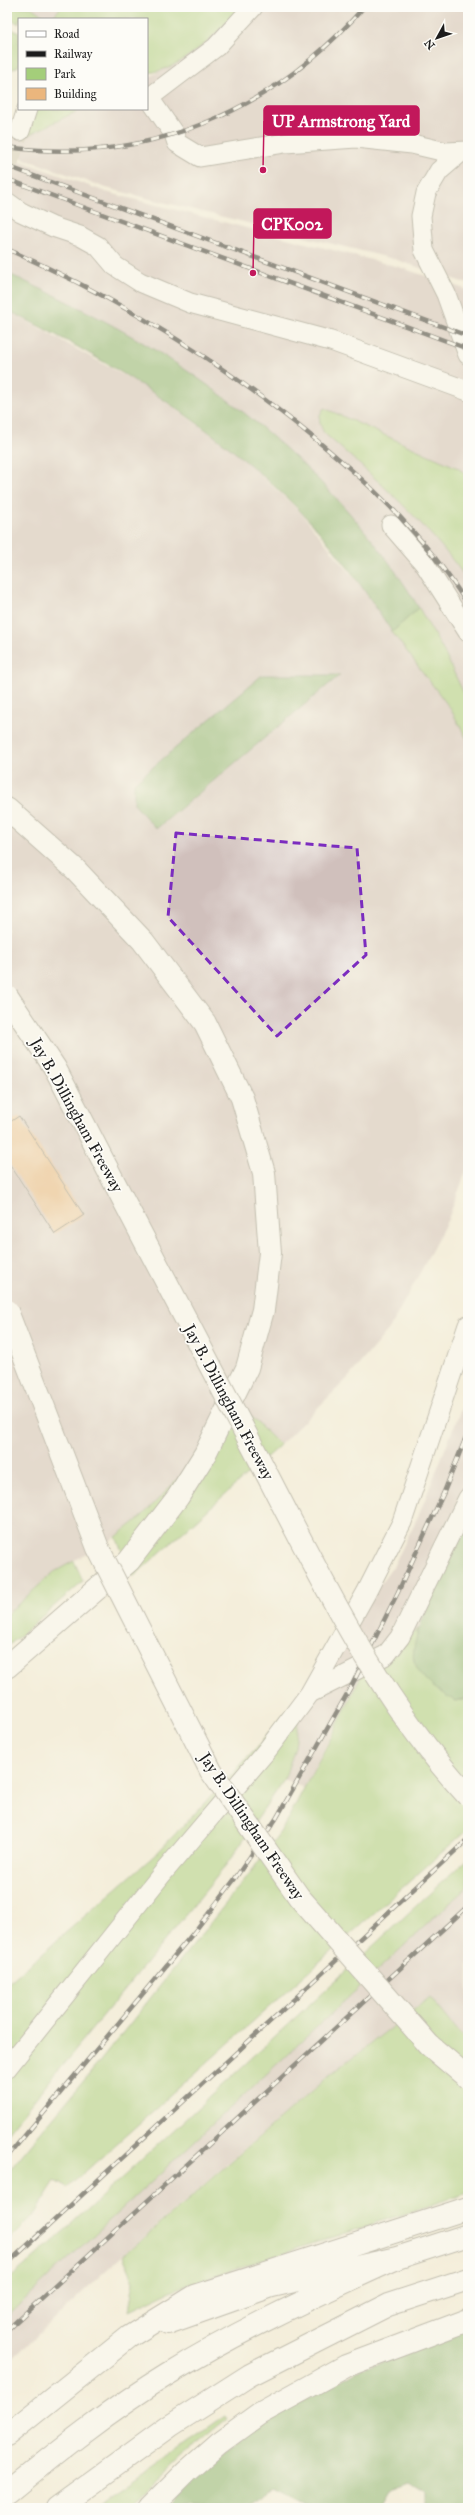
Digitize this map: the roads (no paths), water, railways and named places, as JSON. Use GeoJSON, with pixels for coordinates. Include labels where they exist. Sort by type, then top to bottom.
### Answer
{"type":"FeatureCollection","features":[{"type":"Feature","properties":{"kind":"highway"},"geometry":{"type":"LineString","coordinates":[[7,809],[75,869],[143,941],[204,1024],[242,1098],[264,1173],[270,1253],[263,1310],[247,1368],[205,1454],[186,1485],[129,1561],[7,1667]]}},
{"type":"Feature","properties":{"kind":"highway","name":"Jay B. Dillingham Freeway"},"geometry":{"type":"LineString","coordinates":[[7,996],[55,1068],[312,1562],[390,1698],[449,1775],[468,1796]]}},
{"type":"Feature","properties":{"kind":"highway","name":"Jay B. Dillingham Freeway"},"geometry":{"type":"LineString","coordinates":[[7,1311],[98,1548],[211,1771],[299,1897],[429,2044],[468,2078]]}},
{"type":"Feature","properties":{"kind":"highway"},"geometry":{"type":"LineString","coordinates":[[7,2435],[129,2337],[195,2296],[468,2208]]}},
{"type":"Feature","properties":{"kind":"highway"},"geometry":{"type":"LineString","coordinates":[[129,2337],[272,2286],[397,2258],[468,2236]]}},
{"type":"Feature","properties":{"kind":"highway"},"geometry":{"type":"LineString","coordinates":[[7,2493],[70,2441],[167,2375],[270,2317],[397,2258]]}},
{"type":"Feature","properties":{"kind":"highway"},"geometry":{"type":"LineString","coordinates":[[57,2508],[164,2431],[250,2375],[388,2305],[468,2279]]}},
{"type":"Feature","properties":{"kind":"highway"},"geometry":{"type":"LineString","coordinates":[[388,2305],[468,2294]]}},
{"type":"Feature","properties":{"kind":"highway"},"geometry":{"type":"LineString","coordinates":[[150,2508],[214,2448],[259,2414],[346,2366],[468,2320]]}},
{"type":"Feature","properties":{"kind":"lane"},"geometry":{"type":"LineString","coordinates":[[253,7],[216,46],[149,96],[174,134],[177,143],[200,157],[285,143],[356,138],[412,144],[446,152],[465,151]]}},
{"type":"Feature","properties":{"kind":"lane"},"geometry":{"type":"LineString","coordinates":[[20,131],[27,110]]}},
{"type":"Feature","properties":{"kind":"lane"},"geometry":{"type":"LineString","coordinates":[[465,151],[439,171],[426,193],[421,216],[424,250],[446,294],[468,355]]}},
{"type":"Feature","properties":{"kind":"lane"},"geometry":{"type":"LineString","coordinates":[[7,202],[27,215],[80,236],[98,246],[124,273],[190,303],[257,323],[331,341],[468,391]]}},
{"type":"Feature","properties":{"kind":"lane"},"geometry":{"type":"LineString","coordinates":[[391,525],[424,563],[468,632]]}},
{"type":"Feature","properties":{"kind":"lane"},"geometry":{"type":"LineString","coordinates":[[7,2068],[162,1874],[268,1749],[310,1693],[366,1593],[402,1522],[468,1325]]}},
{"type":"Feature","properties":{"kind":"lane"},"geometry":{"type":"LineString","coordinates":[[310,1693],[386,1655],[400,1637],[468,1498]]}},
{"type":"Feature","properties":{"kind":"tunnel"},"geometry":{"type":"LineString","coordinates":[[7,167],[20,131]]}},
{"type":"Feature","properties":{"kind":"railway"},"geometry":{"type":"LineString","coordinates":[[7,147],[59,151],[109,148],[157,139],[204,124],[248,102],[289,76],[328,44],[364,7]]}},
{"type":"Feature","properties":{"kind":"railway"},"geometry":{"type":"LineString","coordinates":[[7,166],[468,336]]}},
{"type":"Feature","properties":{"kind":"railway"},"geometry":{"type":"LineString","coordinates":[[7,179],[468,349]]}},
{"type":"Feature","properties":{"kind":"railway"},"geometry":{"type":"LineString","coordinates":[[7,249],[82,285],[154,325],[223,369],[289,418],[364,481],[387,504],[430,551],[468,605]]}},
{"type":"Feature","properties":{"kind":"railway"},"geometry":{"type":"LineString","coordinates":[[7,2157],[195,1931],[234,1880],[276,1819],[352,1685],[398,1592],[444,1492],[468,1432]]}},
{"type":"Feature","properties":{"kind":"railway"},"geometry":{"type":"LineString","coordinates":[[7,2264],[468,1839]]}},
{"type":"Feature","properties":{"kind":"railway"},"geometry":{"type":"LineString","coordinates":[[7,2330],[468,1906]]}},
{"type":"Feature","properties":{"kind":"place","name":"UP Armstrong Yard"},"geometry":{"type":"Point","coordinates":[263,170]}},
{"type":"Feature","properties":{"kind":"place","name":"CPK002"},"geometry":{"type":"Point","coordinates":[253,273]}}]}
